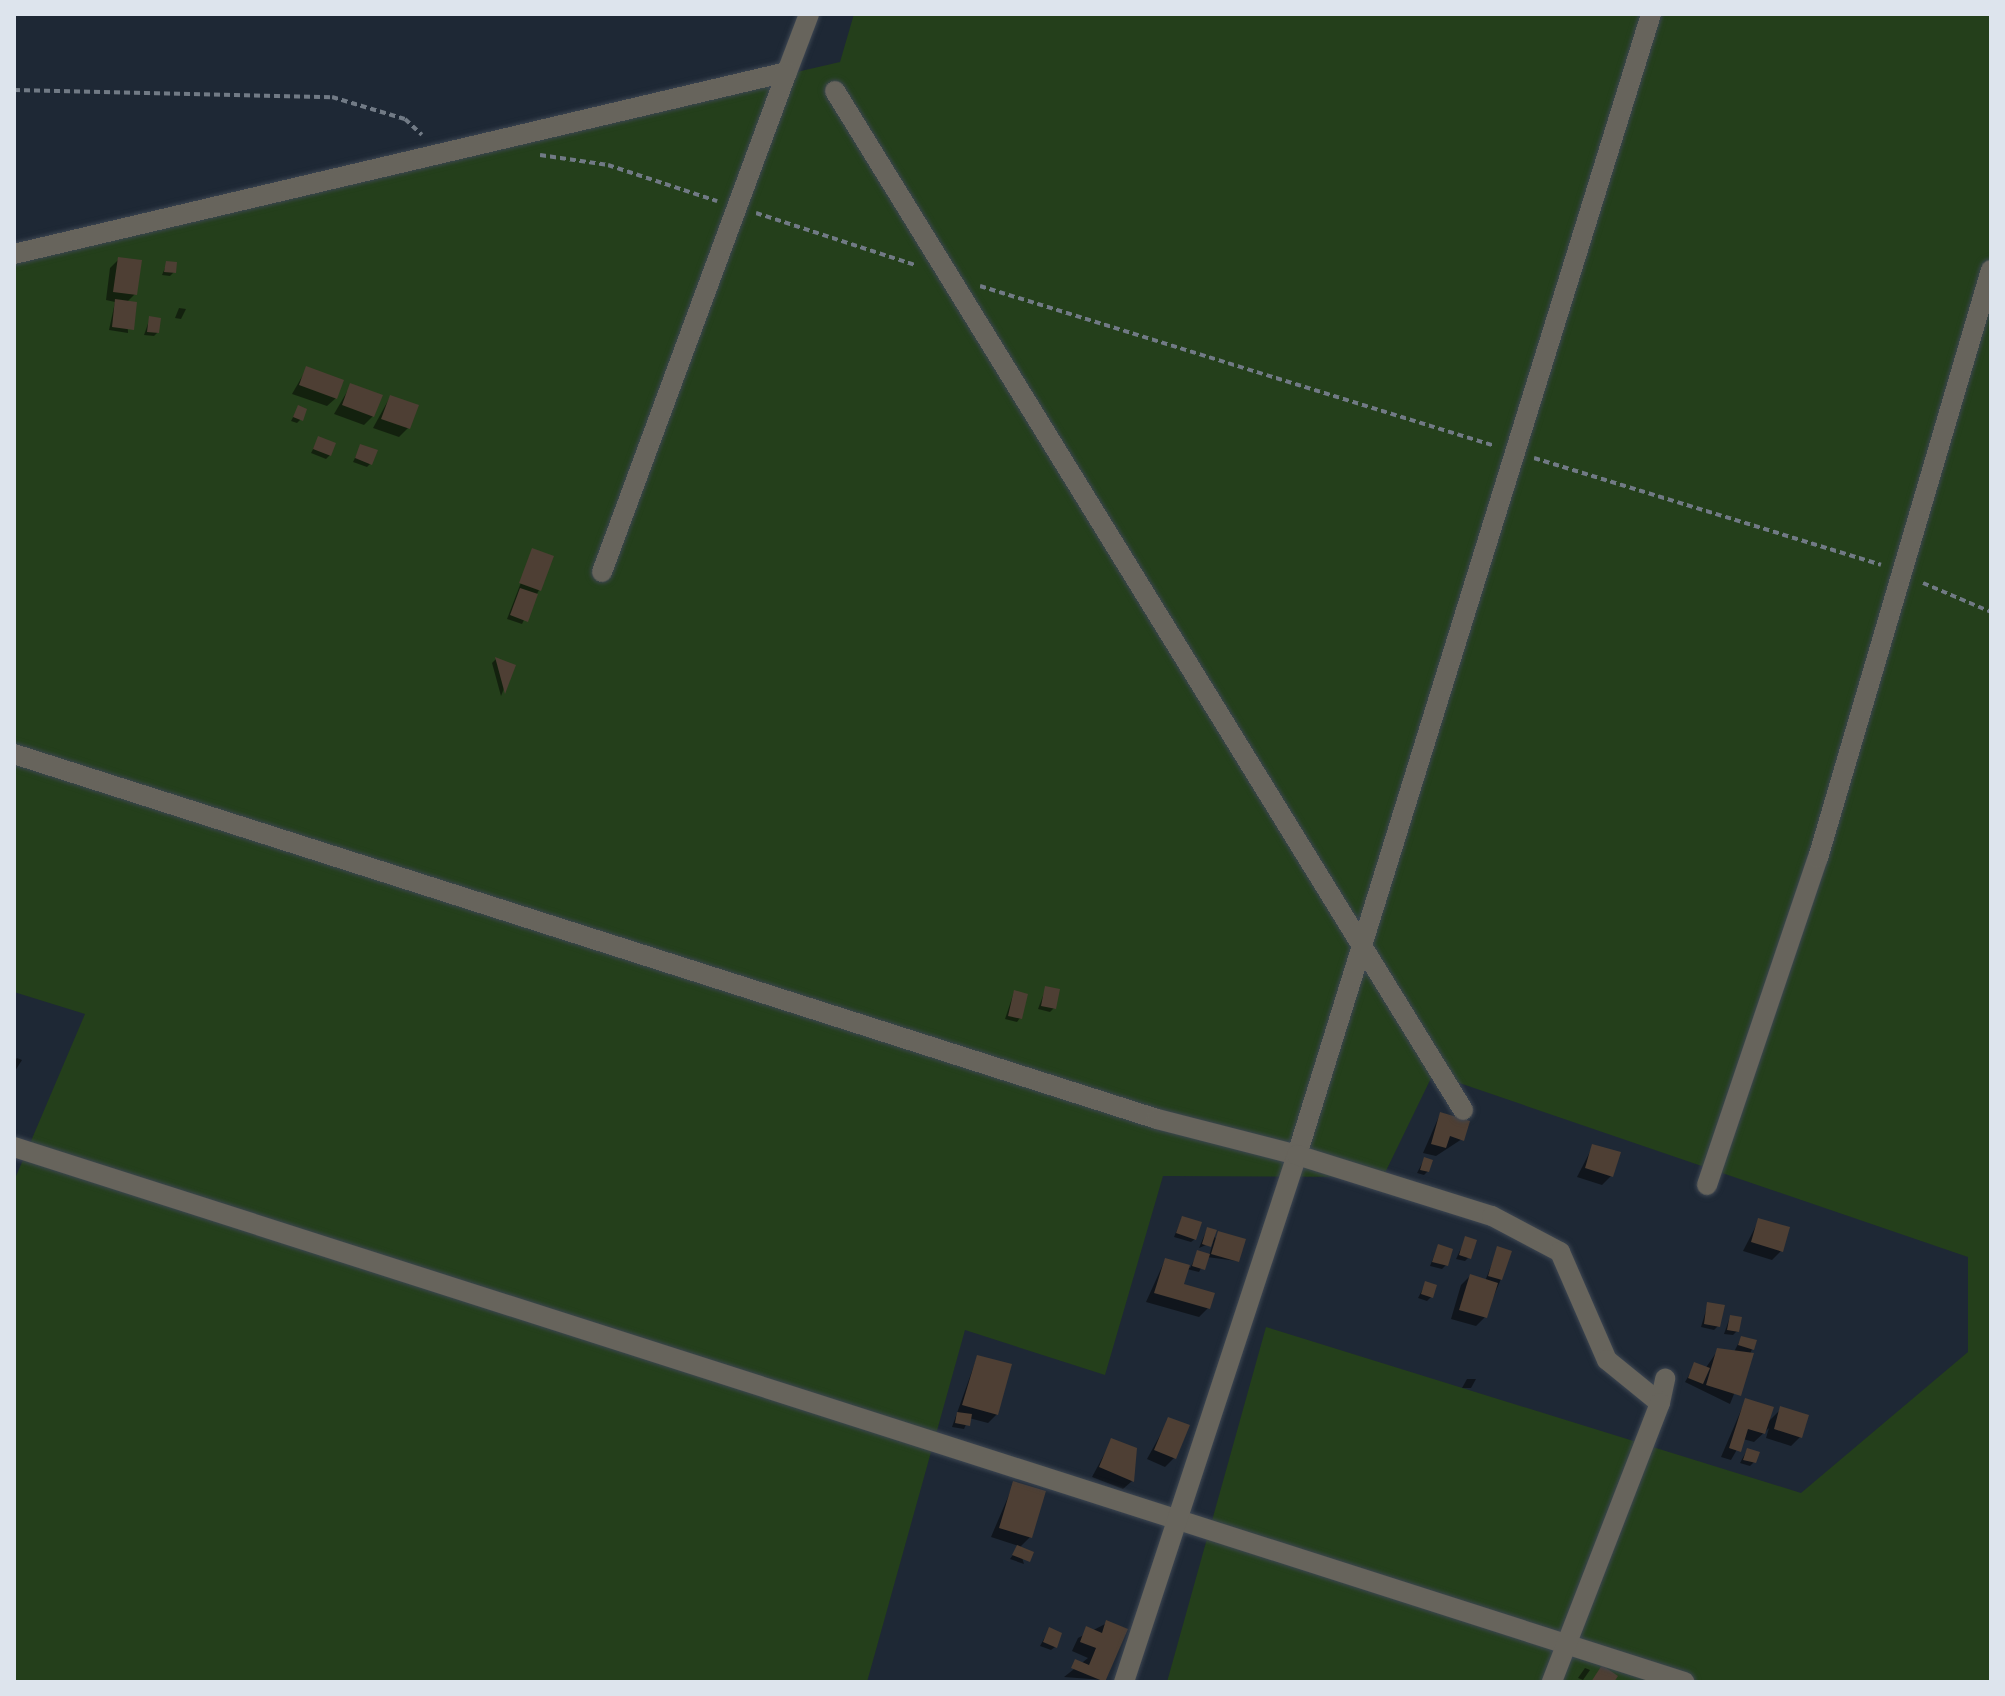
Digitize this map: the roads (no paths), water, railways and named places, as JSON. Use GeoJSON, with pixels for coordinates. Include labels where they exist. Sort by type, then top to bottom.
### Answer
{"type":"FeatureCollection","features":[{"type":"Feature","properties":{"kind":"street"},"geometry":{"type":"LineString","coordinates":[[602,572],[809,14]]}},
{"type":"Feature","properties":{"kind":"street"},"geometry":{"type":"LineString","coordinates":[[1124,1682],[1297,1155],[1361,940],[1651,14]]}},
{"type":"Feature","properties":{"kind":"street"},"geometry":{"type":"LineString","coordinates":[[14,254],[787,72]]}},
{"type":"Feature","properties":{"kind":"street"},"geometry":{"type":"LineString","coordinates":[[835,91],[1463,1110]]}},
{"type":"Feature","properties":{"kind":"street"},"geometry":{"type":"LineString","coordinates":[[1707,1185],[1818,858],[1991,270]]}},
{"type":"Feature","properties":{"kind":"street"},"geometry":{"type":"LineString","coordinates":[[14,754],[1157,1119],[1297,1155],[1492,1216],[1560,1252],[1607,1360],[1660,1403]]}},
{"type":"Feature","properties":{"kind":"street"},"geometry":{"type":"LineString","coordinates":[[14,1147],[1177,1523],[1684,1682]]}},
{"type":"Feature","properties":{"kind":"street"},"geometry":{"type":"LineString","coordinates":[[1552,1682],[1564,1644],[1660,1403],[1665,1379]]}}]}
